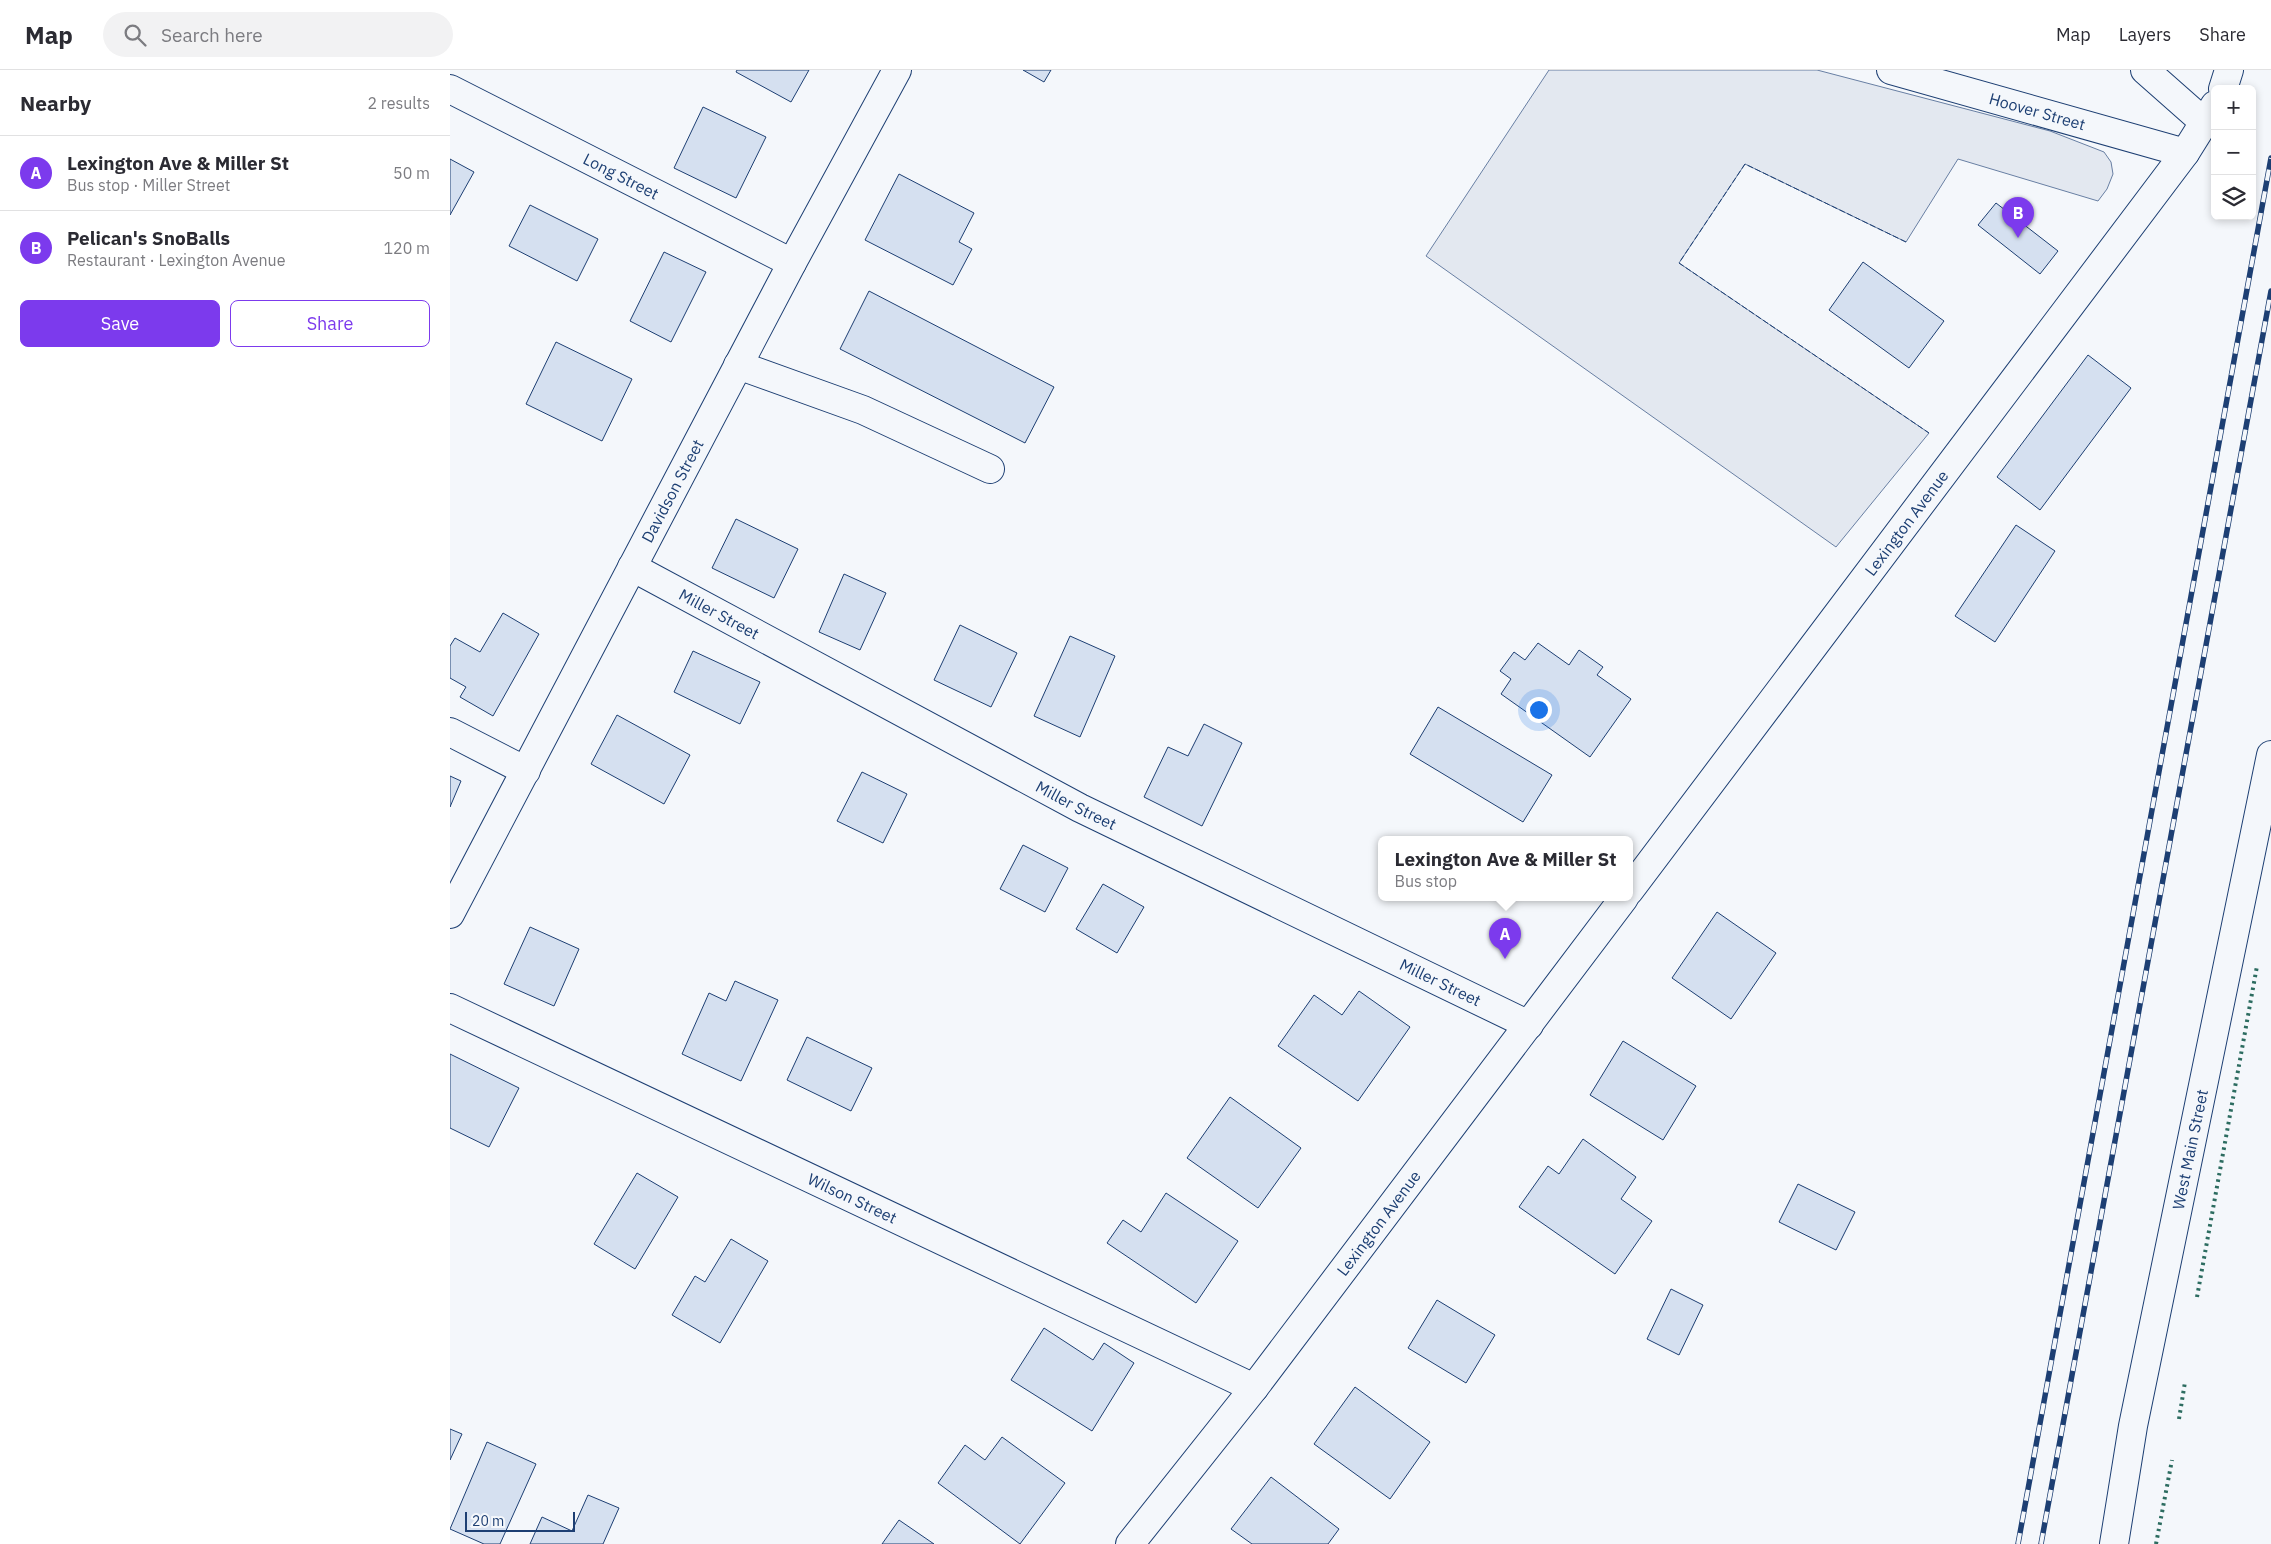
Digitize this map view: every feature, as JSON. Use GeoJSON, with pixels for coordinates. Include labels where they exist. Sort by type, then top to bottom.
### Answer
{"type":"FeatureCollection","features":[{"type":"Feature","properties":{"kind":"street","name":"Davidson Street"},"geometry":{"type":"LineString","coordinates":[[450,914],[738,365],[897,70]]}},
{"type":"Feature","properties":{"kind":"street","name":"Hoover Street"},"geometry":{"type":"LineString","coordinates":[[1891,70],[2185,153]]}},
{"type":"Feature","properties":{"kind":"street"},"geometry":{"type":"LineString","coordinates":[[2145,70],[2210,114],[2185,153]]}},
{"type":"Feature","properties":{"kind":"street"},"geometry":{"type":"LineString","coordinates":[[2224,85],[2229,70]]}},
{"type":"Feature","properties":{"kind":"street","name":"Long Street"},"geometry":{"type":"LineString","coordinates":[[450,89],[792,264]]}},
{"type":"Feature","properties":{"kind":"street","name":"Lexington Avenue"},"geometry":{"type":"LineString","coordinates":[[1633,886],[2185,153]]}},
{"type":"Feature","properties":{"kind":"street"},"geometry":{"type":"LineString","coordinates":[[738,365],[863,410],[990,469]]}},
{"type":"Feature","properties":{"kind":"street","name":"Miller Street"},"geometry":{"type":"LineString","coordinates":[[632,567],[1080,808],[1529,1025]]}},
{"type":"Feature","properties":{"kind":"street"},"geometry":{"type":"LineString","coordinates":[[450,732],[526,771]]}},
{"type":"Feature","properties":{"kind":"street","name":"West Main Street"},"geometry":{"type":"LineString","coordinates":[[2114,1544],[2133,1426],[2265,845],[2271,755]]}},
{"type":"Feature","properties":{"kind":"street","name":"Lexington Avenue"},"geometry":{"type":"LineString","coordinates":[[1130,1544],[1254,1388],[1622,901]]}},
{"type":"Feature","properties":{"kind":"street","name":"Wilson Street"},"geometry":{"type":"LineString","coordinates":[[450,1008],[1254,1388]]}},
{"type":"Feature","properties":{"kind":"shaded area"},"geometry":{"type":"Polygon","coordinates":[[[1549,70],[1817,70],[2050,131],[2104,152],[2111,162],[2113,174],[2107,189],[2098,201],[1958,159],[1906,242],[1745,164],[1679,263],[1929,433],[1836,547],[1426,256],[1549,70]]]}},
{"type":"Feature","properties":{"kind":"building"},"geometry":{"type":"Polygon","coordinates":[[[737,70],[809,70],[791,102],[736,72],[737,70]]]}},
{"type":"Feature","properties":{"kind":"building"},"geometry":{"type":"Polygon","coordinates":[[[1023,70],[1051,70],[1044,82],[1023,70]]]}},
{"type":"Feature","properties":{"kind":"building"},"geometry":{"type":"Polygon","coordinates":[[[703,107],[766,137],[736,198],[674,168],[703,107]]]}},
{"type":"Feature","properties":{"kind":"building"},"geometry":{"type":"Polygon","coordinates":[[[450,159],[474,172],[450,215],[450,159]]]}},
{"type":"Feature","properties":{"kind":"building"},"geometry":{"type":"Polygon","coordinates":[[[899,174],[974,213],[959,242],[972,249],[953,285],[865,240],[899,174]]]}},
{"type":"Feature","properties":{"kind":"building"},"geometry":{"type":"Polygon","coordinates":[[[1996,203],[2058,251],[2040,274],[1978,225],[1996,203]]]}},
{"type":"Feature","properties":{"kind":"building"},"geometry":{"type":"Polygon","coordinates":[[[530,205],[598,239],[577,281],[509,246],[530,205]]]}},
{"type":"Feature","properties":{"kind":"building"},"geometry":{"type":"Polygon","coordinates":[[[664,252],[706,272],[671,342],[630,321],[664,252]]]}},
{"type":"Feature","properties":{"kind":"building"},"geometry":{"type":"Polygon","coordinates":[[[1863,262],[1944,321],[1909,368],[1829,310],[1863,262]]]}},
{"type":"Feature","properties":{"kind":"building"},"geometry":{"type":"Polygon","coordinates":[[[869,291],[1054,387],[1025,443],[840,349],[869,291]]]}},
{"type":"Feature","properties":{"kind":"building"},"geometry":{"type":"Polygon","coordinates":[[[556,342],[632,379],[602,441],[526,404],[556,342]]]}},
{"type":"Feature","properties":{"kind":"building"},"geometry":{"type":"Polygon","coordinates":[[[2088,355],[2131,388],[2040,510],[1997,477],[2088,355]]]}},
{"type":"Feature","properties":{"kind":"building"},"geometry":{"type":"Polygon","coordinates":[[[736,519],[798,549],[774,598],[712,568],[736,519]]]}},
{"type":"Feature","properties":{"kind":"building"},"geometry":{"type":"Polygon","coordinates":[[[2016,525],[2055,551],[1995,642],[1955,616],[2016,525]]]}},
{"type":"Feature","properties":{"kind":"building"},"geometry":{"type":"Polygon","coordinates":[[[844,574],[886,593],[860,650],[819,632],[844,574]]]}},
{"type":"Feature","properties":{"kind":"building"},"geometry":{"type":"Polygon","coordinates":[[[503,613],[539,634],[493,716],[460,697],[466,687],[450,678],[450,646],[455,638],[480,652],[503,613]]]}},
{"type":"Feature","properties":{"kind":"building"},"geometry":{"type":"Polygon","coordinates":[[[960,625],[1017,653],[991,707],[934,680],[960,625]]]}},
{"type":"Feature","properties":{"kind":"building"},"geometry":{"type":"Polygon","coordinates":[[[1070,636],[1115,656],[1080,737],[1034,716],[1070,636]]]}},
{"type":"Feature","properties":{"kind":"building"},"geometry":{"type":"Polygon","coordinates":[[[1538,643],[1569,665],[1579,650],[1603,667],[1597,675],[1631,699],[1590,757],[1501,694],[1511,679],[1500,671],[1514,652],[1525,660],[1538,643]]]}},
{"type":"Feature","properties":{"kind":"building"},"geometry":{"type":"Polygon","coordinates":[[[693,651],[760,682],[740,724],[674,692],[693,651]]]}},
{"type":"Feature","properties":{"kind":"building"},"geometry":{"type":"Polygon","coordinates":[[[1438,707],[1552,775],[1523,822],[1410,754],[1438,707]]]}},
{"type":"Feature","properties":{"kind":"building"},"geometry":{"type":"Polygon","coordinates":[[[617,715],[690,755],[664,804],[591,764],[617,715]]]}},
{"type":"Feature","properties":{"kind":"building"},"geometry":{"type":"Polygon","coordinates":[[[1204,724],[1242,743],[1202,826],[1144,797],[1168,747],[1188,756],[1204,724]]]}},
{"type":"Feature","properties":{"kind":"building"},"geometry":{"type":"Polygon","coordinates":[[[862,772],[907,794],[883,843],[837,821],[862,772]]]}},
{"type":"Feature","properties":{"kind":"building"},"geometry":{"type":"Polygon","coordinates":[[[450,776],[461,781],[450,807],[450,776]]]}},
{"type":"Feature","properties":{"kind":"building"},"geometry":{"type":"Polygon","coordinates":[[[1023,845],[1068,868],[1045,912],[1000,889],[1023,845]]]}},
{"type":"Feature","properties":{"kind":"building"},"geometry":{"type":"Polygon","coordinates":[[[1103,884],[1144,907],[1117,953],[1076,929],[1103,884]]]}},
{"type":"Feature","properties":{"kind":"building"},"geometry":{"type":"Polygon","coordinates":[[[1717,912],[1776,953],[1731,1019],[1672,978],[1717,912]]]}},
{"type":"Feature","properties":{"kind":"building"},"geometry":{"type":"Polygon","coordinates":[[[530,927],[579,949],[554,1006],[504,984],[530,927]]]}},
{"type":"Feature","properties":{"kind":"building"},"geometry":{"type":"Polygon","coordinates":[[[735,981],[778,1000],[741,1081],[682,1054],[709,993],[726,1001],[735,981]]]}},
{"type":"Feature","properties":{"kind":"building"},"geometry":{"type":"Polygon","coordinates":[[[1359,991],[1410,1027],[1358,1101],[1278,1046],[1314,995],[1342,1015],[1359,991]]]}},
{"type":"Feature","properties":{"kind":"building"},"geometry":{"type":"Polygon","coordinates":[[[807,1037],[872,1068],[851,1111],[787,1080],[807,1037]]]}},
{"type":"Feature","properties":{"kind":"building"},"geometry":{"type":"Polygon","coordinates":[[[1623,1041],[1696,1086],[1663,1140],[1590,1095],[1623,1041]]]}},
{"type":"Feature","properties":{"kind":"building"},"geometry":{"type":"Polygon","coordinates":[[[450,1054],[519,1088],[489,1147],[450,1128],[450,1054]]]}},
{"type":"Feature","properties":{"kind":"building"},"geometry":{"type":"Polygon","coordinates":[[[1230,1097],[1301,1148],[1258,1208],[1187,1158],[1230,1097]]]}},
{"type":"Feature","properties":{"kind":"building"},"geometry":{"type":"Polygon","coordinates":[[[1583,1139],[1636,1177],[1621,1199],[1652,1221],[1615,1274],[1519,1207],[1548,1166],[1559,1174],[1583,1139]]]}},
{"type":"Feature","properties":{"kind":"building"},"geometry":{"type":"Polygon","coordinates":[[[637,1173],[678,1197],[635,1269],[594,1244],[637,1173]]]}},
{"type":"Feature","properties":{"kind":"building"},"geometry":{"type":"Polygon","coordinates":[[[1798,1184],[1855,1212],[1836,1250],[1779,1222],[1798,1184]]]}},
{"type":"Feature","properties":{"kind":"building"},"geometry":{"type":"Polygon","coordinates":[[[1166,1193],[1238,1241],[1196,1303],[1107,1243],[1123,1220],[1141,1232],[1166,1193]]]}},
{"type":"Feature","properties":{"kind":"building"},"geometry":{"type":"Polygon","coordinates":[[[731,1239],[768,1261],[720,1343],[672,1315],[695,1276],[705,1282],[731,1239]]]}},
{"type":"Feature","properties":{"kind":"building"},"geometry":{"type":"Polygon","coordinates":[[[1671,1289],[1703,1305],[1679,1355],[1647,1339],[1671,1289]]]}},
{"type":"Feature","properties":{"kind":"building"},"geometry":{"type":"Polygon","coordinates":[[[1437,1300],[1495,1335],[1466,1383],[1408,1348],[1437,1300]]]}},
{"type":"Feature","properties":{"kind":"building"},"geometry":{"type":"Polygon","coordinates":[[[1044,1328],[1093,1360],[1104,1343],[1134,1363],[1092,1431],[1011,1380],[1044,1328]]]}},
{"type":"Feature","properties":{"kind":"building"},"geometry":{"type":"Polygon","coordinates":[[[1355,1387],[1430,1442],[1390,1499],[1314,1444],[1355,1387]]]}},
{"type":"Feature","properties":{"kind":"building"},"geometry":{"type":"Polygon","coordinates":[[[450,1429],[462,1434],[450,1460],[450,1429]]]}},
{"type":"Feature","properties":{"kind":"building"},"geometry":{"type":"Polygon","coordinates":[[[1002,1437],[1065,1483],[1020,1544],[938,1483],[965,1445],[985,1460],[1002,1437]]]}},
{"type":"Feature","properties":{"kind":"building"},"geometry":{"type":"Polygon","coordinates":[[[487,1442],[536,1464],[500,1544],[484,1544],[450,1529],[487,1442]]]}},
{"type":"Feature","properties":{"kind":"building"},"geometry":{"type":"Polygon","coordinates":[[[1271,1477],[1339,1529],[1328,1544],[1252,1544],[1231,1529],[1271,1477]]]}},
{"type":"Feature","properties":{"kind":"building"},"geometry":{"type":"Polygon","coordinates":[[[588,1495],[619,1508],[603,1544],[530,1544],[542,1517],[572,1531],[588,1495]]]}},
{"type":"Feature","properties":{"kind":"building"},"geometry":{"type":"Polygon","coordinates":[[[899,1520],[934,1544],[882,1544],[899,1520]]]}},
{"type":"Feature","properties":{"kind":"railway"},"geometry":{"type":"LineString","coordinates":[[2018,1544],[2271,158]]}},
{"type":"Feature","properties":{"kind":"railway"},"geometry":{"type":"LineString","coordinates":[[2041,1544],[2271,291]]}},
{"type":"Feature","properties":{"kind":"hedge"},"geometry":{"type":"LineString","coordinates":[[2197,1297],[2257,966]]}},
{"type":"Feature","properties":{"kind":"hedge"},"geometry":{"type":"LineString","coordinates":[[2179,1419],[2185,1382]]}},
{"type":"Feature","properties":{"kind":"hedge"},"geometry":{"type":"LineString","coordinates":[[2156,1544],[2172,1460]]}},
{"type":"Feature","properties":{"kind":"fence"},"geometry":{"type":"LineString","coordinates":[[1906,242],[1745,164],[1679,263],[1929,433]]}},
{"type":"Feature","properties":{"kind":"place","name":"Pelican's SnoBalls"},"geometry":{"type":"Point","coordinates":[2018,238]}},
{"type":"Feature","properties":{"kind":"place","name":"Lexington Ave & Miller St"},"geometry":{"type":"Point","coordinates":[1505,959]}}]}
